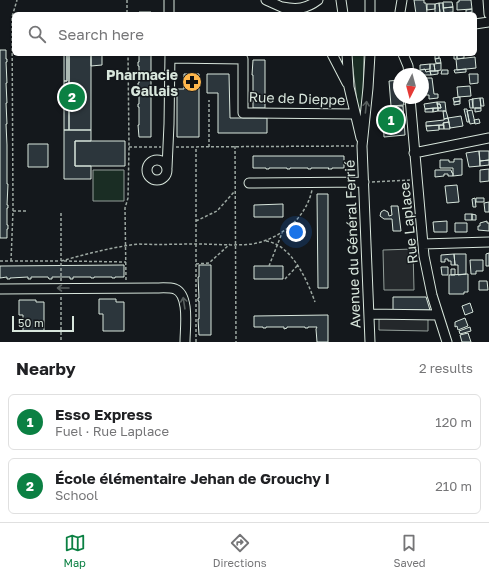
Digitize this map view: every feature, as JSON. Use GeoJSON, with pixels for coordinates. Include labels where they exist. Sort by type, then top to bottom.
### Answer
{"type":"FeatureCollection","features":[{"type":"Feature","properties":{"kind":"street"},"geometry":{"type":"LineString","coordinates":[[169,0],[169,12]]}},
{"type":"Feature","properties":{"kind":"street"},"geometry":{"type":"LineString","coordinates":[[266,0],[291,12]]}},
{"type":"Feature","properties":{"kind":"street"},"geometry":{"type":"LineString","coordinates":[[282,7],[295,9],[310,6],[318,0]]}},
{"type":"Feature","properties":{"kind":"street"},"geometry":{"type":"LineString","coordinates":[[341,0],[343,12]]}},
{"type":"Feature","properties":{"kind":"street"},"geometry":{"type":"LineString","coordinates":[[370,0],[371,12]]}},
{"type":"Feature","properties":{"kind":"street"},"geometry":{"type":"LineString","coordinates":[[400,12],[402,0]]}},
{"type":"Feature","properties":{"kind":"street"},"geometry":{"type":"LineString","coordinates":[[488,0],[489,14]]}},
{"type":"Feature","properties":{"kind":"street"},"geometry":{"type":"LineString","coordinates":[[477,24],[489,22]]}},
{"type":"Feature","properties":{"kind":"street"},"geometry":{"type":"LineString","coordinates":[[166,168],[169,124],[170,56]]}},
{"type":"Feature","properties":{"kind":"street","name":"Rue de Dieppe"},"geometry":{"type":"LineString","coordinates":[[170,56],[243,59],[243,113],[355,114]]}},
{"type":"Feature","properties":{"kind":"street"},"geometry":{"type":"LineString","coordinates":[[333,56],[349,87]]}},
{"type":"Feature","properties":{"kind":"street"},"geometry":{"type":"LineString","coordinates":[[347,56],[349,87],[362,146]]}},
{"type":"Feature","properties":{"kind":"street"},"geometry":{"type":"LineString","coordinates":[[362,146],[371,56]]}},
{"type":"Feature","properties":{"kind":"street"},"geometry":{"type":"LineString","coordinates":[[404,56],[408,68]]}},
{"type":"Feature","properties":{"kind":"street","name":"Rue Laplace"},"geometry":{"type":"LineString","coordinates":[[410,104],[423,244],[428,281],[447,342]]}},
{"type":"Feature","properties":{"kind":"street"},"geometry":{"type":"LineString","coordinates":[[414,153],[489,138]]}},
{"type":"Feature","properties":{"kind":"street","name":"Avenue du Général Ferrié"},"geometry":{"type":"LineString","coordinates":[[362,146],[370,342]]}},
{"type":"Feature","properties":{"kind":"street"},"geometry":{"type":"LineString","coordinates":[[249,183],[364,182]]}},
{"type":"Feature","properties":{"kind":"street"},"geometry":{"type":"LineString","coordinates":[[423,244],[489,242]]}},
{"type":"Feature","properties":{"kind":"street"},"geometry":{"type":"LineString","coordinates":[[0,289],[174,289],[180,292],[184,297],[185,342]]}},
{"type":"Feature","properties":{"kind":"street"},"geometry":{"type":"LineString","coordinates":[[369,314],[438,315]]}},
{"type":"Feature","properties":{"kind":"path"},"geometry":{"type":"LineString","coordinates":[[13,12],[17,0]]}},
{"type":"Feature","properties":{"kind":"path"},"geometry":{"type":"LineString","coordinates":[[127,0],[128,12]]}},
{"type":"Feature","properties":{"kind":"path"},"geometry":{"type":"LineString","coordinates":[[11,261],[13,211],[12,56]]}},
{"type":"Feature","properties":{"kind":"path"},"geometry":{"type":"LineString","coordinates":[[126,288],[125,208],[128,198],[129,147],[128,56]]}},
{"type":"Feature","properties":{"kind":"path"},"geometry":{"type":"LineString","coordinates":[[209,100],[209,146]]}},
{"type":"Feature","properties":{"kind":"path"},"geometry":{"type":"LineString","coordinates":[[196,146],[196,342]]}},
{"type":"Feature","properties":{"kind":"path"},"geometry":{"type":"LineString","coordinates":[[235,146],[236,342]]}},
{"type":"Feature","properties":{"kind":"path"},"geometry":{"type":"LineString","coordinates":[[129,147],[362,146]]}},
{"type":"Feature","properties":{"kind":"path"},"geometry":{"type":"LineString","coordinates":[[364,182],[417,179]]}},
{"type":"Feature","properties":{"kind":"path"},"geometry":{"type":"LineString","coordinates":[[61,261],[89,253],[126,246],[252,244],[265,240],[282,233],[300,216],[311,197],[314,182]]}},
{"type":"Feature","properties":{"kind":"path"},"geometry":{"type":"LineString","coordinates":[[196,222],[217,211],[235,191]]}},
{"type":"Feature","properties":{"kind":"path"},"geometry":{"type":"LineString","coordinates":[[13,211],[26,211]]}},
{"type":"Feature","properties":{"kind":"path"},"geometry":{"type":"LineString","coordinates":[[61,211],[61,342]]}},
{"type":"Feature","properties":{"kind":"path"},"geometry":{"type":"LineString","coordinates":[[269,266],[282,233]]}},
{"type":"Feature","properties":{"kind":"path"},"geometry":{"type":"LineString","coordinates":[[265,240],[272,242],[283,249],[298,265],[315,302]]}},
{"type":"Feature","properties":{"kind":"path"},"geometry":{"type":"LineString","coordinates":[[196,264],[209,264],[230,244]]}},
{"type":"Feature","properties":{"kind":"path"},"geometry":{"type":"LineString","coordinates":[[0,261],[126,262]]}},
{"type":"Feature","properties":{"kind":"path"},"geometry":{"type":"LineString","coordinates":[[285,279],[298,265]]}},
{"type":"Feature","properties":{"kind":"green space"},"geometry":{"type":"Polygon","coordinates":[[[351,56],[364,56],[362,140],[351,56]]]}},
{"type":"Feature","properties":{"kind":"green space"},"geometry":{"type":"Polygon","coordinates":[[[93,170],[124,170],[124,201],[93,201],[93,170]]]}},
{"type":"Feature","properties":{"kind":"shaded area"},"geometry":{"type":"Polygon","coordinates":[[[413,249],[414,290],[384,290],[383,250],[413,249]]]}},
{"type":"Feature","properties":{"kind":"shaded area"},"geometry":{"type":"Polygon","coordinates":[[[379,317],[428,317],[428,331],[379,330],[379,317]]]}},
{"type":"Feature","properties":{"kind":"building"},"geometry":{"type":"Polygon","coordinates":[[[414,0],[424,0],[424,3],[426,3],[427,12],[416,12],[414,0]]]}},
{"type":"Feature","properties":{"kind":"building"},"geometry":{"type":"Polygon","coordinates":[[[459,0],[471,0],[472,9],[457,10],[457,2],[459,2],[459,0]]]}},
{"type":"Feature","properties":{"kind":"building"},"geometry":{"type":"Polygon","coordinates":[[[443,2],[452,2],[453,7],[443,8],[443,2]]]}},
{"type":"Feature","properties":{"kind":"building"},"geometry":{"type":"Polygon","coordinates":[[[439,3],[443,3],[444,12],[440,12],[439,3]]]}},
{"type":"Feature","properties":{"kind":"building"},"geometry":{"type":"Polygon","coordinates":[[[439,3],[440,12],[435,12],[435,4],[439,3]]]}},
{"type":"Feature","properties":{"kind":"building"},"geometry":{"type":"Polygon","coordinates":[[[427,4],[435,4],[435,9],[427,10],[427,4]]]}},
{"type":"Feature","properties":{"kind":"building"},"geometry":{"type":"Polygon","coordinates":[[[453,7],[453,12],[444,12],[443,8],[453,7]]]}},
{"type":"Feature","properties":{"kind":"building"},"geometry":{"type":"Polygon","coordinates":[[[472,9],[472,12],[466,12],[466,10],[472,9]]]}},
{"type":"Feature","properties":{"kind":"building"},"geometry":{"type":"Polygon","coordinates":[[[0,50],[6,50],[7,59],[7,238],[0,238],[0,50]]]}},
{"type":"Feature","properties":{"kind":"building"},"geometry":{"type":"Polygon","coordinates":[[[64,56],[67,56],[67,81],[64,81],[64,56]]]}},
{"type":"Feature","properties":{"kind":"building"},"geometry":{"type":"Polygon","coordinates":[[[67,56],[69,56],[69,130],[64,130],[64,81],[67,81],[67,56]]]}},
{"type":"Feature","properties":{"kind":"building"},"geometry":{"type":"Polygon","coordinates":[[[69,56],[91,56],[91,130],[69,130],[69,56]]]}},
{"type":"Feature","properties":{"kind":"building"},"geometry":{"type":"Polygon","coordinates":[[[91,56],[102,56],[102,65],[91,66],[91,56]]]}},
{"type":"Feature","properties":{"kind":"building"},"geometry":{"type":"Polygon","coordinates":[[[139,56],[151,56],[151,137],[139,137],[139,56]]]}},
{"type":"Feature","properties":{"kind":"building"},"geometry":{"type":"Polygon","coordinates":[[[454,56],[457,56],[457,59],[475,57],[476,68],[457,70],[456,59],[454,59],[454,56]]]}},
{"type":"Feature","properties":{"kind":"building"},"geometry":{"type":"Polygon","coordinates":[[[457,56],[464,56],[464,58],[457,59],[457,56]]]}},
{"type":"Feature","properties":{"kind":"building"},"geometry":{"type":"Polygon","coordinates":[[[440,58],[441,63],[436,63],[435,59],[440,58]]]}},
{"type":"Feature","properties":{"kind":"building"},"geometry":{"type":"Polygon","coordinates":[[[253,60],[265,60],[265,108],[253,108],[253,60]]]}},
{"type":"Feature","properties":{"kind":"building"},"geometry":{"type":"Polygon","coordinates":[[[441,63],[441,70],[435,71],[434,64],[441,63]]]}},
{"type":"Feature","properties":{"kind":"building"},"geometry":{"type":"Polygon","coordinates":[[[430,64],[430,69],[420,68],[420,65],[430,64]]]}},
{"type":"Feature","properties":{"kind":"building"},"geometry":{"type":"Polygon","coordinates":[[[430,64],[434,64],[435,71],[430,71],[430,64]]]}},
{"type":"Feature","properties":{"kind":"building"},"geometry":{"type":"Polygon","coordinates":[[[466,69],[466,72],[455,73],[454,70],[466,69]]]}},
{"type":"Feature","properties":{"kind":"building"},"geometry":{"type":"Polygon","coordinates":[[[442,70],[448,70],[448,74],[441,74],[442,70]]]}},
{"type":"Feature","properties":{"kind":"building"},"geometry":{"type":"Polygon","coordinates":[[[430,71],[438,71],[438,74],[431,75],[430,71]]]}},
{"type":"Feature","properties":{"kind":"building"},"geometry":{"type":"Polygon","coordinates":[[[184,74],[199,74],[199,137],[177,137],[177,89],[184,89],[184,74]]]}},
{"type":"Feature","properties":{"kind":"building"},"geometry":{"type":"Polygon","coordinates":[[[207,74],[229,74],[230,118],[267,118],[267,133],[218,133],[218,93],[207,93],[207,74]]]}},
{"type":"Feature","properties":{"kind":"building"},"geometry":{"type":"Polygon","coordinates":[[[469,74],[478,74],[478,83],[470,84],[469,74]]]}},
{"type":"Feature","properties":{"kind":"building"},"geometry":{"type":"Polygon","coordinates":[[[429,78],[432,78],[434,94],[438,94],[438,98],[429,99],[429,78]]]}},
{"type":"Feature","properties":{"kind":"building"},"geometry":{"type":"Polygon","coordinates":[[[389,81],[393,81],[393,104],[404,105],[391,106],[389,81]]]}},
{"type":"Feature","properties":{"kind":"building"},"geometry":{"type":"Polygon","coordinates":[[[470,86],[471,96],[458,97],[457,87],[470,86]]]}},
{"type":"Feature","properties":{"kind":"building"},"geometry":{"type":"Polygon","coordinates":[[[460,97],[460,101],[454,102],[453,98],[460,97]]]}},
{"type":"Feature","properties":{"kind":"building"},"geometry":{"type":"Polygon","coordinates":[[[480,98],[483,98],[484,106],[481,106],[480,98]]]}},
{"type":"Feature","properties":{"kind":"building"},"geometry":{"type":"Polygon","coordinates":[[[480,98],[481,108],[473,108],[472,99],[480,98]]]}},
{"type":"Feature","properties":{"kind":"building"},"geometry":{"type":"Polygon","coordinates":[[[473,99],[473,108],[470,108],[469,100],[473,99]]]}},
{"type":"Feature","properties":{"kind":"building"},"geometry":{"type":"Polygon","coordinates":[[[460,101],[460,104],[454,105],[454,102],[460,101]]]}},
{"type":"Feature","properties":{"kind":"building"},"geometry":{"type":"Polygon","coordinates":[[[437,102],[438,108],[425,109],[424,104],[437,102]]]}},
{"type":"Feature","properties":{"kind":"building"},"geometry":{"type":"Polygon","coordinates":[[[437,102],[445,102],[446,111],[438,111],[438,108],[441,108],[440,104],[437,104],[437,102]]]}},
{"type":"Feature","properties":{"kind":"building"},"geometry":{"type":"Polygon","coordinates":[[[437,104],[440,104],[441,108],[438,108],[437,104]]]}},
{"type":"Feature","properties":{"kind":"building"},"geometry":{"type":"Polygon","coordinates":[[[391,106],[403,106],[405,135],[384,137],[383,119],[392,119],[391,106]]]}},
{"type":"Feature","properties":{"kind":"building"},"geometry":{"type":"Polygon","coordinates":[[[433,108],[438,108],[438,111],[433,112],[433,108]]]}},
{"type":"Feature","properties":{"kind":"building"},"geometry":{"type":"Polygon","coordinates":[[[433,108],[433,112],[425,112],[425,109],[433,108]]]}},
{"type":"Feature","properties":{"kind":"building"},"geometry":{"type":"Polygon","coordinates":[[[475,108],[481,108],[481,111],[475,112],[475,108]]]}},
{"type":"Feature","properties":{"kind":"building"},"geometry":{"type":"Polygon","coordinates":[[[464,109],[467,109],[469,122],[467,122],[464,109]]]}},
{"type":"Feature","properties":{"kind":"building"},"geometry":{"type":"Polygon","coordinates":[[[472,110],[475,123],[470,124],[467,111],[472,110]]]}},
{"type":"Feature","properties":{"kind":"building"},"geometry":{"type":"Polygon","coordinates":[[[443,111],[446,111],[448,118],[444,119],[443,111]]]}},
{"type":"Feature","properties":{"kind":"building"},"geometry":{"type":"Polygon","coordinates":[[[461,116],[463,126],[450,128],[448,118],[461,116]]]}},
{"type":"Feature","properties":{"kind":"building"},"geometry":{"type":"Polygon","coordinates":[[[448,118],[449,122],[443,123],[444,125],[426,126],[426,122],[444,120],[448,118]]]}},
{"type":"Feature","properties":{"kind":"building"},"geometry":{"type":"Polygon","coordinates":[[[479,119],[480,123],[475,124],[474,120],[479,119]]]}},
{"type":"Feature","properties":{"kind":"building"},"geometry":{"type":"Polygon","coordinates":[[[449,122],[450,129],[444,129],[443,123],[449,122]]]}},
{"type":"Feature","properties":{"kind":"building"},"geometry":{"type":"Polygon","coordinates":[[[439,125],[439,130],[427,131],[426,126],[439,125]]]}},
{"type":"Feature","properties":{"kind":"building"},"geometry":{"type":"Polygon","coordinates":[[[439,125],[444,125],[444,129],[439,129],[439,125]]]}},
{"type":"Feature","properties":{"kind":"building"},"geometry":{"type":"Polygon","coordinates":[[[64,130],[91,130],[91,141],[75,141],[75,166],[91,166],[91,179],[64,179],[64,130]]]}},
{"type":"Feature","properties":{"kind":"building"},"geometry":{"type":"Polygon","coordinates":[[[75,141],[125,141],[125,166],[75,166],[75,141]]]}},
{"type":"Feature","properties":{"kind":"building"},"geometry":{"type":"Polygon","coordinates":[[[28,144],[48,144],[48,167],[28,167],[28,144]]]}},
{"type":"Feature","properties":{"kind":"building"},"geometry":{"type":"Polygon","coordinates":[[[479,151],[480,166],[469,167],[466,153],[479,151]]]}},
{"type":"Feature","properties":{"kind":"building"},"geometry":{"type":"Polygon","coordinates":[[[479,151],[489,151],[489,160],[480,161],[479,151]]]}},
{"type":"Feature","properties":{"kind":"building"},"geometry":{"type":"Polygon","coordinates":[[[253,156],[344,156],[344,168],[253,168],[253,156]]]}},
{"type":"Feature","properties":{"kind":"building"},"geometry":{"type":"Polygon","coordinates":[[[454,159],[462,159],[462,175],[453,176],[453,168],[440,168],[440,160],[449,160],[449,162],[454,162],[454,159]]]}},
{"type":"Feature","properties":{"kind":"building"},"geometry":{"type":"Polygon","coordinates":[[[489,160],[489,165],[480,166],[480,161],[489,160]]]}},
{"type":"Feature","properties":{"kind":"building"},"geometry":{"type":"Polygon","coordinates":[[[489,169],[489,181],[480,182],[480,170],[489,169]]]}},
{"type":"Feature","properties":{"kind":"building"},"geometry":{"type":"Polygon","coordinates":[[[435,170],[451,170],[453,176],[444,174],[444,176],[435,177],[435,170]]]}},
{"type":"Feature","properties":{"kind":"building"},"geometry":{"type":"Polygon","coordinates":[[[457,185],[459,202],[447,203],[445,186],[457,185]]]}},
{"type":"Feature","properties":{"kind":"building"},"geometry":{"type":"Polygon","coordinates":[[[317,194],[328,194],[328,288],[318,288],[317,194]]]}},
{"type":"Feature","properties":{"kind":"building"},"geometry":{"type":"Polygon","coordinates":[[[475,198],[476,207],[473,207],[472,199],[475,198]]]}},
{"type":"Feature","properties":{"kind":"building"},"geometry":{"type":"Polygon","coordinates":[[[476,198],[484,198],[484,202],[476,202],[476,198]]]}},
{"type":"Feature","properties":{"kind":"building"},"geometry":{"type":"Polygon","coordinates":[[[489,202],[489,212],[485,212],[484,203],[489,202]]]}},
{"type":"Feature","properties":{"kind":"building"},"geometry":{"type":"Polygon","coordinates":[[[283,204],[283,217],[254,217],[254,205],[283,204]]]}},
{"type":"Feature","properties":{"kind":"building"},"geometry":{"type":"Polygon","coordinates":[[[391,206],[398,206],[401,231],[393,231],[392,219],[384,219],[380,216],[381,212],[384,210],[388,212],[389,216],[392,215],[391,206]]]}},
{"type":"Feature","properties":{"kind":"building"},"geometry":{"type":"Polygon","coordinates":[[[465,214],[472,214],[472,220],[465,220],[465,214]]]}},
{"type":"Feature","properties":{"kind":"building"},"geometry":{"type":"Polygon","coordinates":[[[472,214],[476,215],[476,220],[472,220],[472,214]]]}},
{"type":"Feature","properties":{"kind":"building"},"geometry":{"type":"Polygon","coordinates":[[[447,221],[447,232],[434,232],[433,222],[447,221]]]}},
{"type":"Feature","properties":{"kind":"building"},"geometry":{"type":"Polygon","coordinates":[[[487,221],[487,223],[489,223],[489,231],[478,230],[480,223],[487,221]]]}},
{"type":"Feature","properties":{"kind":"building"},"geometry":{"type":"Polygon","coordinates":[[[455,223],[467,223],[467,232],[455,232],[455,223]]]}},
{"type":"Feature","properties":{"kind":"building"},"geometry":{"type":"Polygon","coordinates":[[[489,253],[489,266],[486,266],[486,254],[489,253]]]}},
{"type":"Feature","properties":{"kind":"building"},"geometry":{"type":"Polygon","coordinates":[[[454,254],[455,265],[451,265],[451,261],[448,261],[448,259],[445,259],[445,262],[441,262],[441,255],[454,254]]]}},
{"type":"Feature","properties":{"kind":"building"},"geometry":{"type":"Polygon","coordinates":[[[454,254],[466,254],[466,274],[458,275],[458,265],[455,265],[454,254]]]}},
{"type":"Feature","properties":{"kind":"building"},"geometry":{"type":"Polygon","coordinates":[[[470,260],[483,260],[483,271],[476,271],[476,274],[471,274],[470,260]]]}},
{"type":"Feature","properties":{"kind":"building"},"geometry":{"type":"Polygon","coordinates":[[[124,265],[124,277],[115,278],[0,278],[0,266],[124,265]]]}},
{"type":"Feature","properties":{"kind":"building"},"geometry":{"type":"Polygon","coordinates":[[[199,265],[211,265],[211,335],[199,335],[199,265]]]}},
{"type":"Feature","properties":{"kind":"building"},"geometry":{"type":"Polygon","coordinates":[[[254,266],[283,266],[283,279],[254,279],[254,266]]]}},
{"type":"Feature","properties":{"kind":"building"},"geometry":{"type":"Polygon","coordinates":[[[441,267],[448,267],[448,275],[442,275],[441,267]]]}},
{"type":"Feature","properties":{"kind":"building"},"geometry":{"type":"Polygon","coordinates":[[[451,269],[455,269],[455,275],[451,275],[451,269]]]}},
{"type":"Feature","properties":{"kind":"building"},"geometry":{"type":"Polygon","coordinates":[[[468,274],[468,292],[464,292],[464,294],[449,294],[449,275],[468,274]]]}},
{"type":"Feature","properties":{"kind":"building"},"geometry":{"type":"Polygon","coordinates":[[[479,281],[487,281],[488,290],[479,290],[479,281]]]}},
{"type":"Feature","properties":{"kind":"building"},"geometry":{"type":"Polygon","coordinates":[[[393,297],[426,297],[430,310],[393,310],[393,297]]]}},
{"type":"Feature","properties":{"kind":"building"},"geometry":{"type":"Polygon","coordinates":[[[99,299],[116,299],[116,302],[124,302],[124,331],[103,331],[103,314],[99,314],[99,299]]]}},
{"type":"Feature","properties":{"kind":"building"},"geometry":{"type":"Polygon","coordinates":[[[19,300],[36,300],[36,302],[44,302],[44,331],[23,331],[23,315],[19,315],[19,300]]]}},
{"type":"Feature","properties":{"kind":"building"},"geometry":{"type":"Polygon","coordinates":[[[470,303],[473,312],[465,315],[462,306],[470,303]]]}},
{"type":"Feature","properties":{"kind":"building"},"geometry":{"type":"Polygon","coordinates":[[[328,315],[328,342],[317,342],[317,327],[287,327],[284,329],[284,327],[254,327],[254,316],[328,315]]]}},
{"type":"Feature","properties":{"kind":"building"},"geometry":{"type":"Polygon","coordinates":[[[465,318],[468,326],[458,330],[457,326],[455,327],[455,322],[465,318]]]}},
{"type":"Feature","properties":{"kind":"building"},"geometry":{"type":"Polygon","coordinates":[[[470,327],[471,331],[460,334],[459,331],[470,327]]]}},
{"type":"Feature","properties":{"kind":"building"},"geometry":{"type":"Polygon","coordinates":[[[468,333],[471,342],[462,342],[460,335],[468,333]]]}},
{"type":"Feature","properties":{"kind":"place","name":"Pharmacie Gallais"},"geometry":{"type":"Point","coordinates":[192,82]}},
{"type":"Feature","properties":{"kind":"place","name":"École élémentaire Jehan de Grouchy I"},"geometry":{"type":"Point","coordinates":[72,97]}},
{"type":"Feature","properties":{"kind":"place","name":"Esso Express"},"geometry":{"type":"Point","coordinates":[391,120]}}]}
